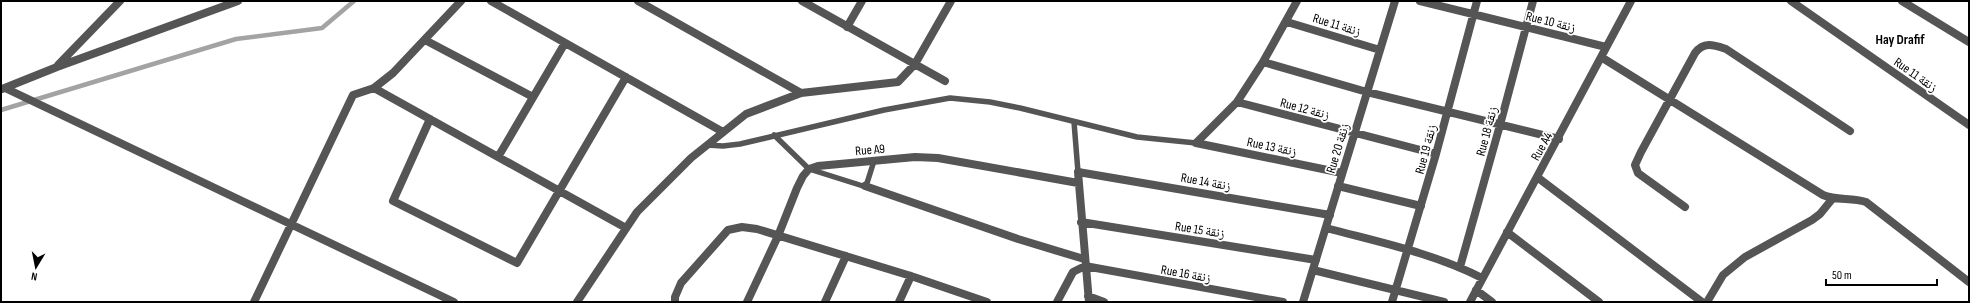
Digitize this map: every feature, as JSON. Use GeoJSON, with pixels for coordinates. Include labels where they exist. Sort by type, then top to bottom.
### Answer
{"type":"FeatureCollection","features":[{"type":"Feature","properties":{"kind":"street"},"geometry":{"type":"LineString","coordinates":[[57,67],[120,1]]}},
{"type":"Feature","properties":{"kind":"street"},"geometry":{"type":"LineString","coordinates":[[3,89],[57,67],[238,1]]}},
{"type":"Feature","properties":{"kind":"street"},"geometry":{"type":"LineString","coordinates":[[254,302],[353,95],[374,88],[393,72],[461,1]]}},
{"type":"Feature","properties":{"kind":"street"},"geometry":{"type":"LineString","coordinates":[[491,1],[723,132]]}},
{"type":"Feature","properties":{"kind":"street"},"geometry":{"type":"LineString","coordinates":[[638,1],[801,93]]}},
{"type":"Feature","properties":{"kind":"street"},"geometry":{"type":"LineString","coordinates":[[802,1],[945,82]]}},
{"type":"Feature","properties":{"kind":"street"},"geometry":{"type":"LineString","coordinates":[[847,26],[862,1]]}},
{"type":"Feature","properties":{"kind":"street"},"geometry":{"type":"LineString","coordinates":[[577,302],[637,212],[691,158],[723,132],[746,114],[801,93],[898,82],[915,64],[951,1]]}},
{"type":"Feature","properties":{"kind":"street"},"geometry":{"type":"LineString","coordinates":[[1196,143],[1237,102],[1263,62],[1298,1]]}},
{"type":"Feature","properties":{"kind":"street","name":"Rue 20 زنقة"},"geometry":{"type":"LineString","coordinates":[[1303,302],[1395,1]]}},
{"type":"Feature","properties":{"kind":"street","name":"Rue 10 زنقة"},"geometry":{"type":"LineString","coordinates":[[1420,1],[1606,47]]}},
{"type":"Feature","properties":{"kind":"street","name":"Rue 19 زنقة"},"geometry":{"type":"LineString","coordinates":[[1392,302],[1436,154],[1477,1]]}},
{"type":"Feature","properties":{"kind":"street","name":"Rue 18 زنقة"},"geometry":{"type":"LineString","coordinates":[[1460,267],[1533,1]]}},
{"type":"Feature","properties":{"kind":"street","name":"Rue A4"},"geometry":{"type":"LineString","coordinates":[[1470,302],[1559,139],[1631,1]]}},
{"type":"Feature","properties":{"kind":"street","name":"Rue 11 زنقة"},"geometry":{"type":"LineString","coordinates":[[1790,1],[1969,125]]}},
{"type":"Feature","properties":{"kind":"street"},"geometry":{"type":"LineString","coordinates":[[1902,1],[1969,42]]}},
{"type":"Feature","properties":{"kind":"street","name":"Rue 11 زنقة"},"geometry":{"type":"LineString","coordinates":[[1287,22],[1380,50]]}},
{"type":"Feature","properties":{"kind":"street"},"geometry":{"type":"LineString","coordinates":[[425,40],[533,97]]}},
{"type":"Feature","properties":{"kind":"street"},"geometry":{"type":"LineString","coordinates":[[498,157],[565,43]]}},
{"type":"Feature","properties":{"kind":"street"},"geometry":{"type":"LineString","coordinates":[[1685,207],[1638,173],[1635,165],[1640,152],[1695,52],[1704,45],[1711,44],[1726,49],[1850,131]]}},
{"type":"Feature","properties":{"kind":"street"},"geometry":{"type":"LineString","coordinates":[[1601,57],[1823,196],[1833,198],[1853,198],[1866,202],[1969,282]]}},
{"type":"Feature","properties":{"kind":"street"},"geometry":{"type":"LineString","coordinates":[[1263,62],[1367,92],[1559,139]]}},
{"type":"Feature","properties":{"kind":"street"},"geometry":{"type":"LineString","coordinates":[[430,120],[392,201],[517,263],[626,77]]}},
{"type":"Feature","properties":{"kind":"street"},"geometry":{"type":"LineString","coordinates":[[374,88],[626,228]]}},
{"type":"Feature","properties":{"kind":"street"},"geometry":{"type":"LineString","coordinates":[[3,89],[38,103],[454,302]]}},
{"type":"Feature","properties":{"kind":"street","name":"Rue 12 زنقة"},"geometry":{"type":"LineString","coordinates":[[1237,102],[1436,154]]}},
{"type":"Feature","properties":{"kind":"street","name":"Rue 13 زنقة"},"geometry":{"type":"LineString","coordinates":[[1196,143],[1342,173]]}},
{"type":"Feature","properties":{"kind":"street","name":"Rue A9"},"geometry":{"type":"LineString","coordinates":[[809,169],[818,166],[914,157],[938,158],[1078,183]]}},
{"type":"Feature","properties":{"kind":"street"},"geometry":{"type":"LineString","coordinates":[[747,302],[778,236],[797,188],[809,169]]}},
{"type":"Feature","properties":{"kind":"street"},"geometry":{"type":"LineString","coordinates":[[1078,172],[1084,262],[1089,299],[1104,302]]}},
{"type":"Feature","properties":{"kind":"street","name":"Rue 14 زنقة"},"geometry":{"type":"LineString","coordinates":[[1078,172],[1330,215]]}},
{"type":"Feature","properties":{"kind":"street"},"geometry":{"type":"LineString","coordinates":[[1537,177],[1702,302]]}},
{"type":"Feature","properties":{"kind":"street","name":"Rue 16 زنقة"},"geometry":{"type":"LineString","coordinates":[[865,186],[1084,262],[1283,302]]}},
{"type":"Feature","properties":{"kind":"street"},"geometry":{"type":"LineString","coordinates":[[1338,186],[1421,206]]}},
{"type":"Feature","properties":{"kind":"street"},"geometry":{"type":"LineString","coordinates":[[1707,302],[1723,275],[1745,257],[1812,220],[1820,214],[1833,198]]}},
{"type":"Feature","properties":{"kind":"street","name":"Rue 15 زنقة"},"geometry":{"type":"LineString","coordinates":[[1081,222],[1316,260]]}},
{"type":"Feature","properties":{"kind":"street"},"geometry":{"type":"LineString","coordinates":[[675,302],[674,297],[681,283],[728,230],[735,228],[749,228],[778,236],[911,276],[975,300],[987,302]]}},
{"type":"Feature","properties":{"kind":"street"},"geometry":{"type":"LineString","coordinates":[[1326,228],[1408,250],[1460,267],[1482,278]]}},
{"type":"Feature","properties":{"kind":"street"},"geometry":{"type":"LineString","coordinates":[[1507,232],[1599,302]]}},
{"type":"Feature","properties":{"kind":"street"},"geometry":{"type":"LineString","coordinates":[[825,302],[846,256]]}},
{"type":"Feature","properties":{"kind":"street"},"geometry":{"type":"LineString","coordinates":[[1057,302],[1073,272],[1084,262]]}},
{"type":"Feature","properties":{"kind":"street"},"geometry":{"type":"LineString","coordinates":[[1313,270],[1444,302]]}},
{"type":"Feature","properties":{"kind":"street"},"geometry":{"type":"LineString","coordinates":[[899,302],[911,276]]}},
{"type":"Feature","properties":{"kind":"street"},"geometry":{"type":"LineString","coordinates":[[1476,290],[1492,302]]}},
{"type":"Feature","properties":{"kind":"lane"},"geometry":{"type":"LineString","coordinates":[[707,145],[723,146],[740,144],[884,110],[950,98],[990,102],[1137,137],[1196,143]]}},
{"type":"Feature","properties":{"kind":"lane"},"geometry":{"type":"LineString","coordinates":[[1074,122],[1078,172]]}},
{"type":"Feature","properties":{"kind":"lane"},"geometry":{"type":"LineString","coordinates":[[774,135],[809,169],[865,186],[874,161]]}},
{"type":"Feature","properties":{"kind":"waterway"},"geometry":{"type":"LineString","coordinates":[[1,110],[236,39],[322,28],[354,1]]}},
{"type":"Feature","properties":{"kind":"district","name":"Hay Drafif"},"geometry":{"type":"Point","coordinates":[1900,39]}}]}
